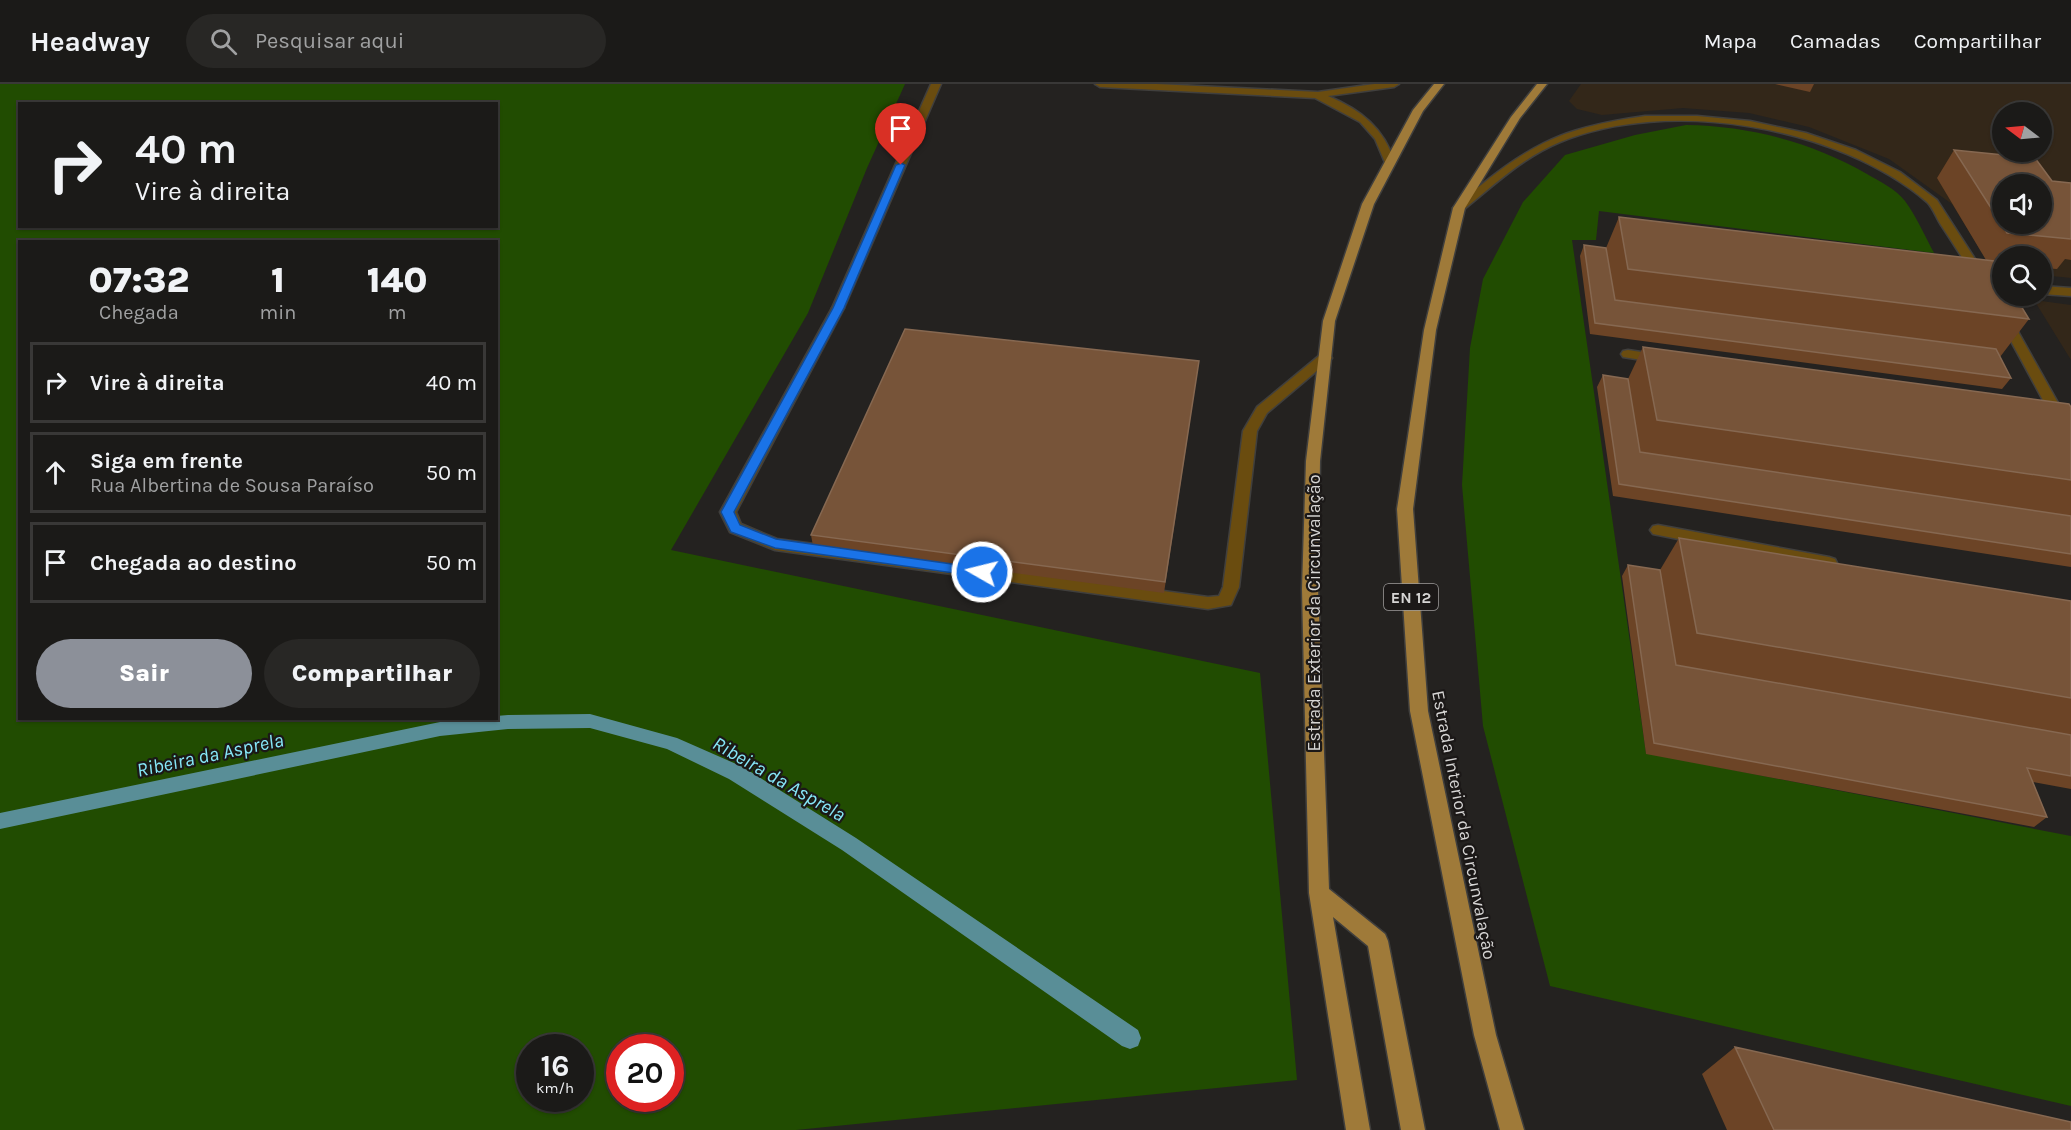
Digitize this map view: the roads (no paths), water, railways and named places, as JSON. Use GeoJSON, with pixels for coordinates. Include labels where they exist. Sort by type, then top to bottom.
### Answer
{"type":"FeatureCollection","features":[{"type":"Feature","properties":{"kind":"main road","name":"Estrada Exterior da Circunvalação"},"geometry":{"type":"LineString","coordinates":[[1358,1130],[1320,893],[1310,589],[1313,461],[1329,321],[1368,204],[1418,110],[1439,84]]}},
{"type":"Feature","properties":{"kind":"main road","name":"Estrada Interior da Circunvalação"},"geometry":{"type":"LineString","coordinates":[[1512,1130],[1485,1035],[1419,711],[1405,509],[1430,330],[1460,208],[1516,117],[1542,84]]}},
{"type":"Feature","properties":{"kind":"main road"},"geometry":{"type":"LineString","coordinates":[[1320,893],[1378,941],[1413,1130]]}},
{"type":"Feature","properties":{"kind":"street"},"geometry":{"type":"LineString","coordinates":[[936,84],[838,308],[728,512],[735,528],[775,544],[1208,603],[1225,601],[1231,587],[1250,431],[1262,410],[1325,358]]}},
{"type":"Feature","properties":{"kind":"street"},"geometry":{"type":"LineString","coordinates":[[1100,84],[1318,95],[1394,84]]}},
{"type":"Feature","properties":{"kind":"street"},"geometry":{"type":"LineString","coordinates":[[1318,95],[1362,117],[1377,132],[1386,147],[1390,163]]}},
{"type":"Feature","properties":{"kind":"street"},"geometry":{"type":"LineString","coordinates":[[1460,208],[1518,162],[1555,140],[1584,129],[1637,120],[1689,118],[1734,121],[1786,130],[1843,147],[1897,176],[1932,201],[1986,284],[1965,281]]}},
{"type":"Feature","properties":{"kind":"street"},"geometry":{"type":"LineString","coordinates":[[2052,291],[2071,292]]}},
{"type":"Feature","properties":{"kind":"street"},"geometry":{"type":"LineString","coordinates":[[1998,306],[2071,439]]}},
{"type":"Feature","properties":{"kind":"street"},"geometry":{"type":"LineString","coordinates":[[1628,354],[1676,361]]}},
{"type":"Feature","properties":{"kind":"street"},"geometry":{"type":"LineString","coordinates":[[2039,415],[2059,418]]}},
{"type":"Feature","properties":{"kind":"street"},"geometry":{"type":"LineString","coordinates":[[1658,530],[1842,566]]}},
{"type":"Feature","properties":{"kind":"waterway","name":"Ribeira da Asprela"},"geometry":{"type":"LineString","coordinates":[[0,821],[440,729],[508,722],[590,721],[671,743],[736,773],[849,844],[1130,1038]]}}]}
